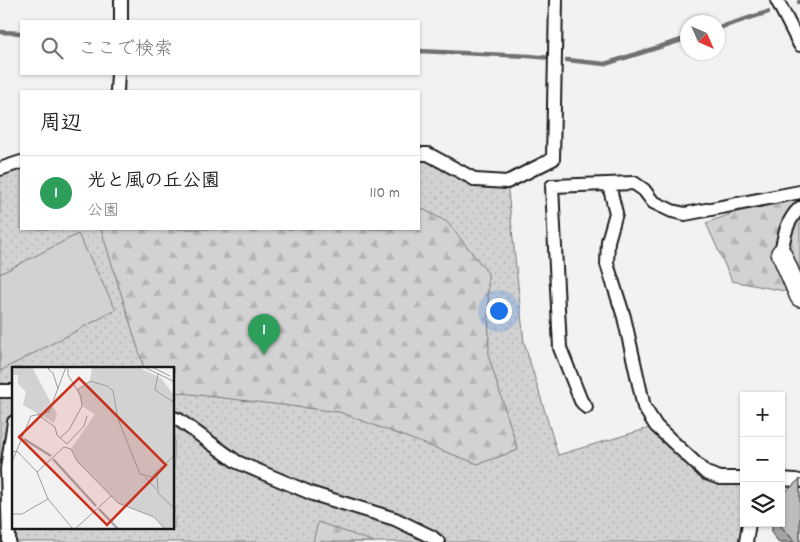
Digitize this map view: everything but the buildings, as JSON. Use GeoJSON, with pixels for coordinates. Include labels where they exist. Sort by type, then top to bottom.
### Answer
{"type":"FeatureCollection","features":[{"type":"Feature","properties":{"kind":"street"},"geometry":{"type":"LineString","coordinates":[[121,0],[121,20]]}},
{"type":"Feature","properties":{"kind":"street"},"geometry":{"type":"LineString","coordinates":[[420,154],[428,154],[476,180],[507,182],[553,160],[556,0]]}},
{"type":"Feature","properties":{"kind":"street"},"geometry":{"type":"LineString","coordinates":[[777,0],[800,44]]}},
{"type":"Feature","properties":{"kind":"street"},"geometry":{"type":"LineString","coordinates":[[117,90],[118,75]]}},
{"type":"Feature","properties":{"kind":"street"},"geometry":{"type":"LineString","coordinates":[[0,169],[20,162]]}},
{"type":"Feature","properties":{"kind":"street"},"geometry":{"type":"LineString","coordinates":[[586,407],[581,401],[560,348],[552,186],[634,183],[644,190],[653,202],[672,211],[685,214],[800,192]]}},
{"type":"Feature","properties":{"kind":"street"},"geometry":{"type":"LineString","coordinates":[[609,184],[616,213],[608,241],[607,264],[624,317],[644,407],[656,426],[706,473],[720,478],[740,478]]}},
{"type":"Feature","properties":{"kind":"street"},"geometry":{"type":"LineString","coordinates":[[800,208],[795,212],[784,233],[781,252],[800,297]]}},
{"type":"Feature","properties":{"kind":"street"},"geometry":{"type":"LineString","coordinates":[[175,418],[237,462],[313,494],[395,519],[432,537],[438,542]]}},
{"type":"Feature","properties":{"kind":"street"},"geometry":{"type":"LineString","coordinates":[[8,542],[4,464],[12,430]]}},
{"type":"Feature","properties":{"kind":"street"},"geometry":{"type":"LineString","coordinates":[[785,479],[800,481]]}},
{"type":"Feature","properties":{"kind":"street"},"geometry":{"type":"LineString","coordinates":[[746,542],[748,527]]}},
{"type":"Feature","properties":{"kind":"green space"},"geometry":{"type":"Polygon","coordinates":[[[420,154],[476,180],[507,182],[524,342],[558,455],[656,426],[706,473],[740,477],[740,527],[744,527],[746,542],[0,542],[0,169],[20,162],[20,230],[420,230],[420,154]]]}},
{"type":"Feature","properties":{"kind":"green space"},"geometry":{"type":"Polygon","coordinates":[[[800,189],[800,294],[732,281],[706,223],[800,189]]]}},
{"type":"Feature","properties":{"kind":"green space"},"geometry":{"type":"Polygon","coordinates":[[[420,208],[447,222],[488,273],[489,358],[518,450],[478,464],[339,412],[175,392],[175,367],[144,367],[101,230],[420,230],[420,208]]]}},
{"type":"Feature","properties":{"kind":"green space"},"geometry":{"type":"Polygon","coordinates":[[[78,234],[116,310],[0,371],[0,274],[78,234]]]}},
{"type":"Feature","properties":{"kind":"green space"},"geometry":{"type":"Polygon","coordinates":[[[318,522],[374,542],[313,542],[318,522]]]}},
{"type":"Feature","properties":{"kind":"waterway"},"geometry":{"type":"LineString","coordinates":[[725,26],[768,12]]}},
{"type":"Feature","properties":{"kind":"waterway"},"geometry":{"type":"LineString","coordinates":[[0,32],[20,33]]}},
{"type":"Feature","properties":{"kind":"waterway"},"geometry":{"type":"LineString","coordinates":[[567,60],[605,64],[680,41]]}},
{"type":"Feature","properties":{"kind":"waterway"},"geometry":{"type":"LineString","coordinates":[[420,51],[551,58]]}},
{"type":"Feature","properties":{"kind":"place","name":"光と風の丘公園"},"geometry":{"type":"Point","coordinates":[264,355]}}]}
